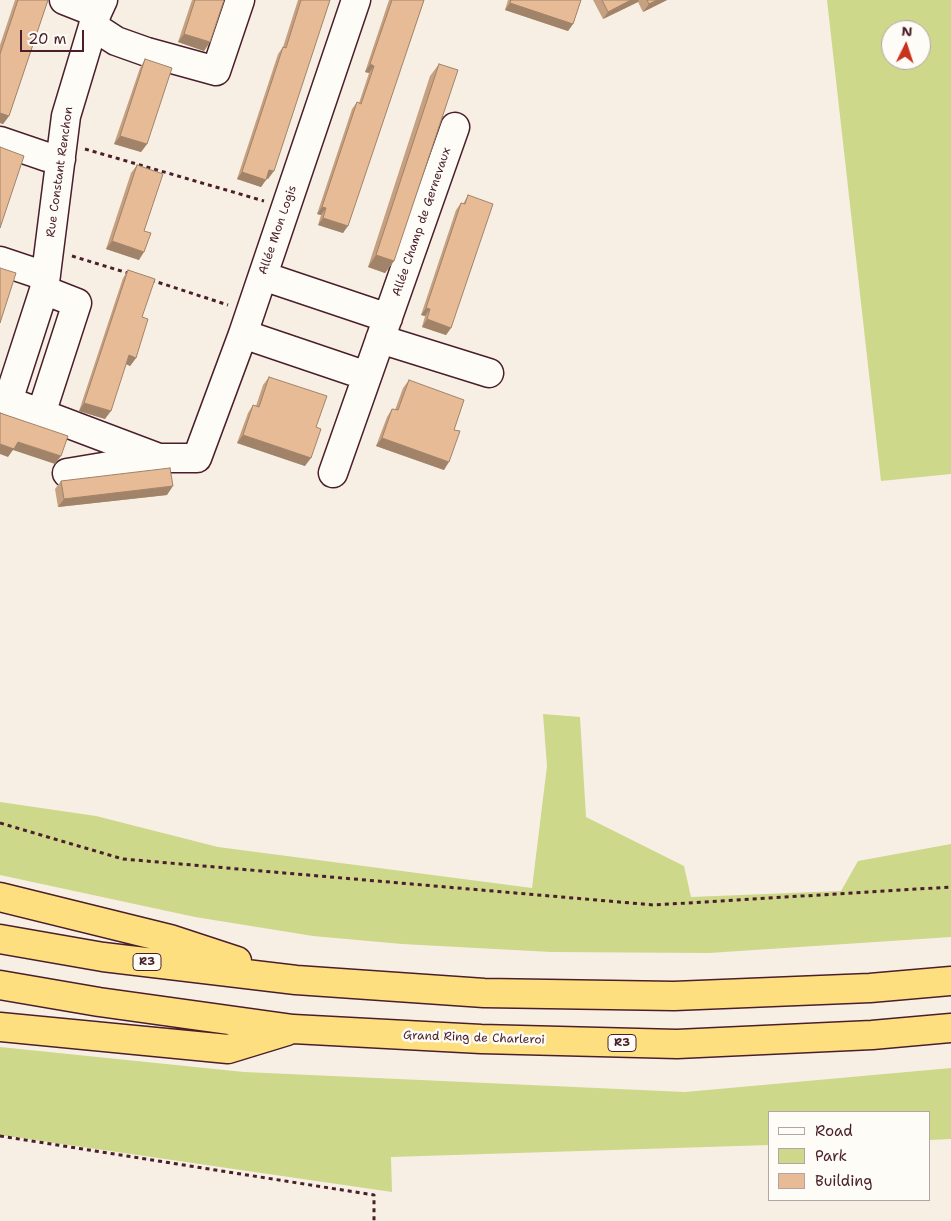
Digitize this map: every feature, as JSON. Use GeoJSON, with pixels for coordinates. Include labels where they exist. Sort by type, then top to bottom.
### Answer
{"type":"FeatureCollection","features":[{"type":"Feature","properties":{"kind":"highway"},"geometry":{"type":"LineString","coordinates":[[0,896],[170,939],[296,980]]}},
{"type":"Feature","properties":{"kind":"highway","name":"R3"},"geometry":{"type":"LineString","coordinates":[[0,939],[103,957],[296,980],[484,993],[674,996],[870,988],[951,981]]}},
{"type":"Feature","properties":{"kind":"highway","name":"Grand Ring de Charleroi"},"geometry":{"type":"LineString","coordinates":[[0,985],[99,1002],[293,1029],[481,1039],[677,1044],[872,1035],[951,1028]]}},
{"type":"Feature","properties":{"kind":"highway"},"geometry":{"type":"LineString","coordinates":[[0,1027],[228,1049],[293,1029]]}},
{"type":"Feature","properties":{"kind":"street"},"geometry":{"type":"LineString","coordinates":[[64,0],[98,13],[116,40],[147,52],[216,72],[240,0]]}},
{"type":"Feature","properties":{"kind":"street","name":"Allée Mon Logis"},"geometry":{"type":"LineString","coordinates":[[159,458],[197,458],[247,323],[356,0]]}},
{"type":"Feature","properties":{"kind":"street","name":"Rue Constant Renchon"},"geometry":{"type":"LineString","coordinates":[[46,271],[66,116],[98,13]]}},
{"type":"Feature","properties":{"kind":"street","name":"Allée Champ de Gernevaux"},"geometry":{"type":"LineString","coordinates":[[333,473],[455,127]]}},
{"type":"Feature","properties":{"kind":"street"},"geometry":{"type":"LineString","coordinates":[[0,140],[47,157],[62,151]]}},
{"type":"Feature","properties":{"kind":"street"},"geometry":{"type":"LineString","coordinates":[[0,261],[33,272],[46,271],[77,303],[41,414],[159,458]]}},
{"type":"Feature","properties":{"kind":"street"},"geometry":{"type":"LineString","coordinates":[[263,276],[489,373]]}},
{"type":"Feature","properties":{"kind":"street"},"geometry":{"type":"LineString","coordinates":[[247,323],[367,376]]}},
{"type":"Feature","properties":{"kind":"street"},"geometry":{"type":"LineString","coordinates":[[67,473],[159,458]]}},
{"type":"Feature","properties":{"kind":"path"},"geometry":{"type":"LineString","coordinates":[[62,151],[286,208]]}},
{"type":"Feature","properties":{"kind":"path"},"geometry":{"type":"LineString","coordinates":[[46,271],[132,274]]}},
{"type":"Feature","properties":{"kind":"path"},"geometry":{"type":"LineString","coordinates":[[150,280],[247,323]]}},
{"type":"Feature","properties":{"kind":"path"},"geometry":{"type":"LineString","coordinates":[[0,823],[123,858],[654,905],[951,887]]}},
{"type":"Feature","properties":{"kind":"path"},"geometry":{"type":"LineString","coordinates":[[0,1136],[374,1195],[374,1221]]}},
{"type":"Feature","properties":{"kind":"green space"},"geometry":{"type":"Polygon","coordinates":[[[827,0],[951,0],[951,474],[881,481],[827,0]]]}},
{"type":"Feature","properties":{"kind":"green space"},"geometry":{"type":"Polygon","coordinates":[[[543,714],[580,717],[586,817],[684,866],[691,897],[841,891],[858,861],[951,844],[951,937],[709,953],[551,952],[402,944],[313,936],[195,917],[0,875],[0,802],[96,816],[218,847],[532,888],[547,766],[543,714]]]}},
{"type":"Feature","properties":{"kind":"green space"},"geometry":{"type":"Polygon","coordinates":[[[0,1047],[244,1072],[685,1092],[951,1068],[951,1139],[931,1140],[931,1111],[768,1111],[768,1145],[391,1157],[392,1192],[0,1135],[0,1047]]]}},
{"type":"Feature","properties":{"kind":"building"},"geometry":{"type":"Polygon","coordinates":[[[18,0],[48,0],[9,116],[0,113],[0,54],[18,0]]]}},
{"type":"Feature","properties":{"kind":"building"},"geometry":{"type":"Polygon","coordinates":[[[195,0],[224,0],[210,42],[184,34],[195,0]]]}},
{"type":"Feature","properties":{"kind":"building"},"geometry":{"type":"Polygon","coordinates":[[[301,0],[330,0],[274,171],[269,170],[266,180],[242,172],[283,47],[286,48],[301,0]]]}},
{"type":"Feature","properties":{"kind":"building"},"geometry":{"type":"Polygon","coordinates":[[[392,0],[424,0],[348,226],[323,218],[326,208],[322,207],[357,102],[361,104],[374,66],[370,64],[392,0]]]}},
{"type":"Feature","properties":{"kind":"building"},"geometry":{"type":"Polygon","coordinates":[[[511,0],[581,0],[573,24],[510,3],[511,0]]]}},
{"type":"Feature","properties":{"kind":"building"},"geometry":{"type":"Polygon","coordinates":[[[602,0],[631,0],[608,12],[602,0]]]}},
{"type":"Feature","properties":{"kind":"building"},"geometry":{"type":"Polygon","coordinates":[[[647,0],[657,0],[649,4],[647,0]]]}},
{"type":"Feature","properties":{"kind":"building"},"geometry":{"type":"Polygon","coordinates":[[[145,59],[172,68],[147,144],[120,136],[145,59]]]}},
{"type":"Feature","properties":{"kind":"building"},"geometry":{"type":"Polygon","coordinates":[[[439,64],[458,70],[394,261],[376,255],[439,64]]]}},
{"type":"Feature","properties":{"kind":"building"},"geometry":{"type":"Polygon","coordinates":[[[0,147],[24,156],[0,228],[0,147]]]}},
{"type":"Feature","properties":{"kind":"building"},"geometry":{"type":"Polygon","coordinates":[[[137,165],[163,174],[144,231],[151,233],[144,252],[112,241],[137,165]]]}},
{"type":"Feature","properties":{"kind":"building"},"geometry":{"type":"Polygon","coordinates":[[[468,195],[493,204],[451,328],[427,319],[430,309],[426,308],[461,203],[465,204],[468,195]]]}},
{"type":"Feature","properties":{"kind":"building"},"geometry":{"type":"Polygon","coordinates":[[[0,268],[16,273],[0,323],[0,268]]]}},
{"type":"Feature","properties":{"kind":"building"},"geometry":{"type":"Polygon","coordinates":[[[128,270],[155,279],[142,317],[148,319],[136,358],[129,355],[111,411],[84,403],[128,270]]]}},
{"type":"Feature","properties":{"kind":"building"},"geometry":{"type":"Polygon","coordinates":[[[269,377],[327,396],[316,427],[321,429],[311,458],[243,435],[253,405],[259,407],[269,377]]]}},
{"type":"Feature","properties":{"kind":"building"},"geometry":{"type":"Polygon","coordinates":[[[409,380],[464,400],[454,430],[460,431],[449,462],[382,438],[392,409],[398,410],[409,380]]]}},
{"type":"Feature","properties":{"kind":"building"},"geometry":{"type":"Polygon","coordinates":[[[0,413],[68,436],[61,456],[18,442],[14,449],[0,444],[0,413]]]}},
{"type":"Feature","properties":{"kind":"building"},"geometry":{"type":"Polygon","coordinates":[[[170,468],[173,486],[64,499],[61,481],[170,468]]]}}]}
